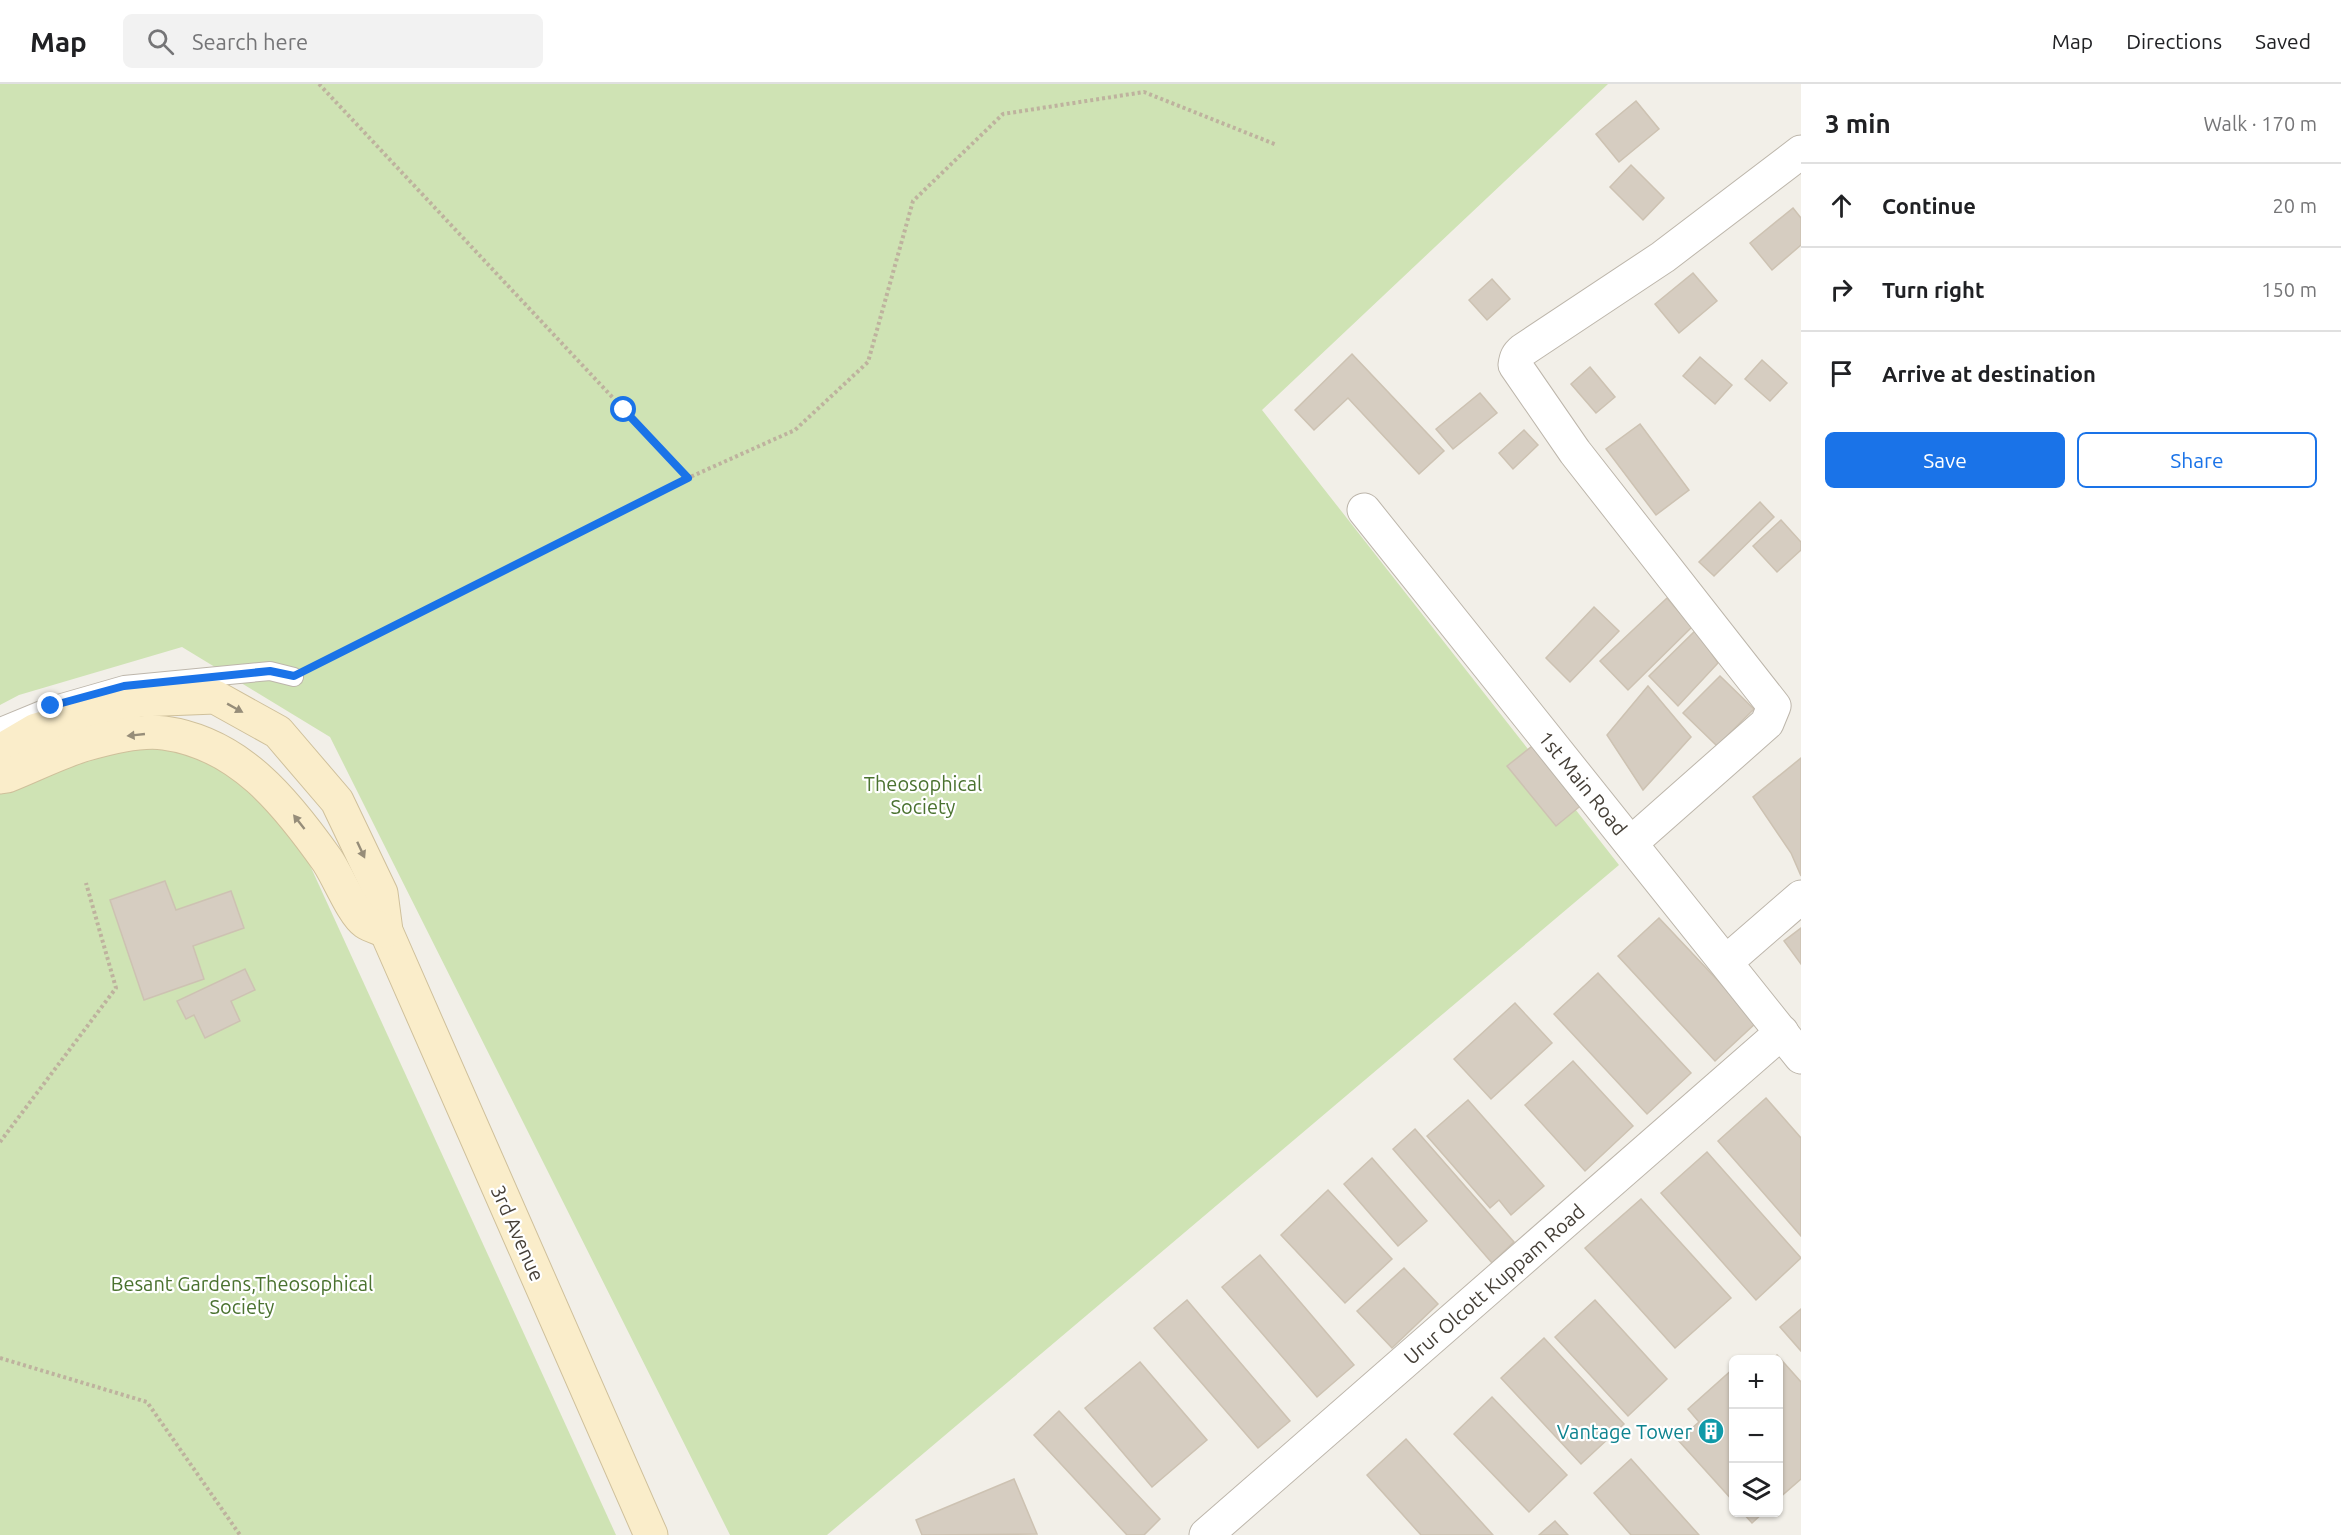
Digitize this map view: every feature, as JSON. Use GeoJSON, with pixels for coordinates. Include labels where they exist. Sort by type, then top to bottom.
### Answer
{"type":"FeatureCollection","features":[{"type":"Feature","properties":{"kind":"main road","name":"3rd Avenue"},"geometry":{"type":"LineString","coordinates":[[0,751],[36,730],[139,700],[215,697],[278,732],[337,801],[381,893],[386,932],[651,1535]]}},
{"type":"Feature","properties":{"kind":"main road"},"geometry":{"type":"LineString","coordinates":[[0,777],[8,776],[82,745],[132,734],[163,733],[199,742],[239,761],[270,788],[299,822],[329,864],[363,921],[386,932]]}},
{"type":"Feature","properties":{"kind":"street"},"geometry":{"type":"LineString","coordinates":[[1631,843],[1767,723],[1773,706],[1575,452],[1515,365],[1516,360],[1518,354],[1523,350],[1664,257],[1801,152]]}},
{"type":"Feature","properties":{"kind":"street","name":"1st Main Road"},"geometry":{"type":"LineString","coordinates":[[1364,510],[1792,1044]]}},
{"type":"Feature","properties":{"kind":"street"},"geometry":{"type":"LineString","coordinates":[[1725,962],[1801,897]]}},
{"type":"Feature","properties":{"kind":"street","name":"Urur Olcott Kuppam Road"},"geometry":{"type":"LineString","coordinates":[[1206,1535],[1792,1044]]}},
{"type":"Feature","properties":{"kind":"lane"},"geometry":{"type":"LineString","coordinates":[[0,727],[51,706],[124,686],[270,671],[294,676]]}},
{"type":"Feature","properties":{"kind":"path"},"geometry":{"type":"LineString","coordinates":[[320,84],[688,478]]}},
{"type":"Feature","properties":{"kind":"path"},"geometry":{"type":"LineString","coordinates":[[294,676],[688,478],[795,430],[868,362],[913,201],[1003,114],[1144,92],[1277,145]]}},
{"type":"Feature","properties":{"kind":"path"},"geometry":{"type":"LineString","coordinates":[[0,1142],[116,988],[86,883]]}},
{"type":"Feature","properties":{"kind":"path"},"geometry":{"type":"LineString","coordinates":[[0,1358],[147,1402],[240,1535]]}},
{"type":"Feature","properties":{"kind":"green space","name":"Theosophical Society"},"geometry":{"type":"Polygon","coordinates":[[[0,84],[1608,84],[1262,410],[1619,865],[827,1535],[730,1535],[330,737],[182,647],[19,695],[0,705],[0,84]]]}},
{"type":"Feature","properties":{"kind":"green space","name":"Besant Gardens,Theosophical Society"},"geometry":{"type":"Polygon","coordinates":[[[171,718],[276,791],[616,1535],[0,1535],[0,793],[171,718]]]}},
{"type":"Feature","properties":{"kind":"building"},"geometry":{"type":"Polygon","coordinates":[[[1636,101],[1659,129],[1619,162],[1596,134],[1636,101]]]}},
{"type":"Feature","properties":{"kind":"building"},"geometry":{"type":"Polygon","coordinates":[[[1631,165],[1664,198],[1643,220],[1610,187],[1631,165]]]}},
{"type":"Feature","properties":{"kind":"building"},"geometry":{"type":"Polygon","coordinates":[[[1793,208],[1801,218],[1801,245],[1772,270],[1750,243],[1793,208]]]}},
{"type":"Feature","properties":{"kind":"building"},"geometry":{"type":"Polygon","coordinates":[[[1693,273],[1717,301],[1679,333],[1655,304],[1693,273]]]}},
{"type":"Feature","properties":{"kind":"building"},"geometry":{"type":"Polygon","coordinates":[[[1492,279],[1510,299],[1487,320],[1469,300],[1492,279]]]}},
{"type":"Feature","properties":{"kind":"building"},"geometry":{"type":"Polygon","coordinates":[[[1352,354],[1444,451],[1419,474],[1348,398],[1314,430],[1295,410],[1352,354]]]}},
{"type":"Feature","properties":{"kind":"building"},"geometry":{"type":"Polygon","coordinates":[[[1700,357],[1732,385],[1715,404],[1683,376],[1700,357]]]}},
{"type":"Feature","properties":{"kind":"building"},"geometry":{"type":"Polygon","coordinates":[[[1762,360],[1787,383],[1770,401],[1745,379],[1762,360]]]}},
{"type":"Feature","properties":{"kind":"building"},"geometry":{"type":"Polygon","coordinates":[[[1590,367],[1615,397],[1596,413],[1571,384],[1590,367]]]}},
{"type":"Feature","properties":{"kind":"building"},"geometry":{"type":"Polygon","coordinates":[[[1480,393],[1497,413],[1453,449],[1436,429],[1480,393]]]}},
{"type":"Feature","properties":{"kind":"building"},"geometry":{"type":"Polygon","coordinates":[[[1640,424],[1689,490],[1656,515],[1606,449],[1640,424]]]}},
{"type":"Feature","properties":{"kind":"building"},"geometry":{"type":"Polygon","coordinates":[[[1524,430],[1538,445],[1513,469],[1499,453],[1524,430]]]}},
{"type":"Feature","properties":{"kind":"building"},"geometry":{"type":"Polygon","coordinates":[[[1760,502],[1774,517],[1714,576],[1699,562],[1760,502]]]}},
{"type":"Feature","properties":{"kind":"building"},"geometry":{"type":"Polygon","coordinates":[[[1781,520],[1801,542],[1801,550],[1777,572],[1753,546],[1781,520]]]}},
{"type":"Feature","properties":{"kind":"building"},"geometry":{"type":"Polygon","coordinates":[[[1667,598],[1692,627],[1628,690],[1600,661],[1667,598]]]}},
{"type":"Feature","properties":{"kind":"building"},"geometry":{"type":"Polygon","coordinates":[[[1594,607],[1619,631],[1570,682],[1546,658],[1594,607]]]}},
{"type":"Feature","properties":{"kind":"building"},"geometry":{"type":"Polygon","coordinates":[[[1696,630],[1718,663],[1678,706],[1649,676],[1696,630]]]}},
{"type":"Feature","properties":{"kind":"building"},"geometry":{"type":"Polygon","coordinates":[[[1720,676],[1754,709],[1717,746],[1683,713],[1720,676]]]}},
{"type":"Feature","properties":{"kind":"building"},"geometry":{"type":"Polygon","coordinates":[[[1648,686],[1691,737],[1643,790],[1607,735],[1648,686]]]}},
{"type":"Feature","properties":{"kind":"building"},"geometry":{"type":"Polygon","coordinates":[[[1536,743],[1584,803],[1556,826],[1507,766],[1536,743]]]}},
{"type":"Feature","properties":{"kind":"building"},"geometry":{"type":"Polygon","coordinates":[[[1801,758],[1801,876],[1791,853],[1753,797],[1801,758]]]}},
{"type":"Feature","properties":{"kind":"building"},"geometry":{"type":"Polygon","coordinates":[[[165,881],[176,910],[231,891],[244,928],[193,946],[204,979],[144,1000],[110,900],[165,881]]]}},
{"type":"Feature","properties":{"kind":"building"},"geometry":{"type":"Polygon","coordinates":[[[1659,918],[1757,1022],[1715,1061],[1618,956],[1659,918]]]}},
{"type":"Feature","properties":{"kind":"building"},"geometry":{"type":"Polygon","coordinates":[[[1801,928],[1801,964],[1784,941],[1801,928]]]}},
{"type":"Feature","properties":{"kind":"building"},"geometry":{"type":"Polygon","coordinates":[[[245,969],[255,990],[231,1001],[240,1021],[205,1038],[194,1015],[186,1019],[177,1001],[245,969]]]}},
{"type":"Feature","properties":{"kind":"building"},"geometry":{"type":"Polygon","coordinates":[[[1598,973],[1691,1073],[1647,1114],[1554,1014],[1598,973]]]}},
{"type":"Feature","properties":{"kind":"building"},"geometry":{"type":"Polygon","coordinates":[[[1515,1003],[1552,1043],[1491,1099],[1454,1059],[1515,1003]]]}},
{"type":"Feature","properties":{"kind":"building"},"geometry":{"type":"Polygon","coordinates":[[[1573,1061],[1633,1126],[1585,1171],[1525,1105],[1573,1061]]]}},
{"type":"Feature","properties":{"kind":"building"},"geometry":{"type":"Polygon","coordinates":[[[1766,1098],[1801,1138],[1801,1236],[1718,1141],[1766,1098]]]}},
{"type":"Feature","properties":{"kind":"building"},"geometry":{"type":"Polygon","coordinates":[[[1468,1100],[1544,1186],[1511,1215],[1499,1200],[1490,1208],[1427,1136],[1468,1100]]]}},
{"type":"Feature","properties":{"kind":"building"},"geometry":{"type":"Polygon","coordinates":[[[1415,1129],[1514,1242],[1492,1263],[1393,1149],[1415,1129]]]}},
{"type":"Feature","properties":{"kind":"building"},"geometry":{"type":"Polygon","coordinates":[[[1707,1152],[1801,1258],[1756,1300],[1661,1193],[1707,1152]]]}},
{"type":"Feature","properties":{"kind":"building"},"geometry":{"type":"Polygon","coordinates":[[[1372,1158],[1427,1221],[1398,1246],[1344,1184],[1372,1158]]]}},
{"type":"Feature","properties":{"kind":"building"},"geometry":{"type":"Polygon","coordinates":[[[1328,1190],[1392,1259],[1345,1303],[1281,1235],[1328,1190]]]}},
{"type":"Feature","properties":{"kind":"building"},"geometry":{"type":"Polygon","coordinates":[[[1641,1199],[1731,1298],[1675,1348],[1585,1248],[1641,1199]]]}},
{"type":"Feature","properties":{"kind":"building"},"geometry":{"type":"Polygon","coordinates":[[[1260,1255],[1354,1365],[1317,1397],[1222,1287],[1260,1255]]]}},
{"type":"Feature","properties":{"kind":"building"},"geometry":{"type":"Polygon","coordinates":[[[1404,1268],[1438,1304],[1392,1348],[1357,1311],[1404,1268]]]}},
{"type":"Feature","properties":{"kind":"building"},"geometry":{"type":"Polygon","coordinates":[[[1187,1300],[1290,1421],[1258,1448],[1154,1328],[1187,1300]]]}},
{"type":"Feature","properties":{"kind":"building"},"geometry":{"type":"Polygon","coordinates":[[[1595,1300],[1667,1379],[1628,1416],[1555,1337],[1595,1300]]]}},
{"type":"Feature","properties":{"kind":"building"},"geometry":{"type":"Polygon","coordinates":[[[1801,1309],[1801,1351],[1780,1327],[1801,1309]]]}},
{"type":"Feature","properties":{"kind":"building"},"geometry":{"type":"Polygon","coordinates":[[[1544,1338],[1624,1424],[1581,1464],[1501,1378],[1544,1338]]]}},
{"type":"Feature","properties":{"kind":"building"},"geometry":{"type":"Polygon","coordinates":[[[1140,1362],[1207,1440],[1152,1487],[1085,1408],[1140,1362]]]}},
{"type":"Feature","properties":{"kind":"building"},"geometry":{"type":"Polygon","coordinates":[[[1783,1362],[1801,1382],[1801,1479],[1783,1495],[1783,1362]]]}},
{"type":"Feature","properties":{"kind":"building","name":"Vantage Tower"},"geometry":{"type":"Polygon","coordinates":[[[1729,1372],[1729,1496],[1678,1440],[1699,1422],[1688,1409],[1729,1372]]]}},
{"type":"Feature","properties":{"kind":"building"},"geometry":{"type":"Polygon","coordinates":[[[1492,1397],[1567,1475],[1529,1512],[1454,1434],[1492,1397]]]}},
{"type":"Feature","properties":{"kind":"building"},"geometry":{"type":"Polygon","coordinates":[[[1059,1411],[1160,1519],[1144,1535],[1127,1535],[1034,1435],[1059,1411]]]}},
{"type":"Feature","properties":{"kind":"building"},"geometry":{"type":"Polygon","coordinates":[[[1406,1439],[1493,1535],[1421,1535],[1367,1475],[1406,1439]]]}},
{"type":"Feature","properties":{"kind":"building"},"geometry":{"type":"Polygon","coordinates":[[[1631,1459],[1699,1535],[1631,1535],[1594,1493],[1631,1459]]]}},
{"type":"Feature","properties":{"kind":"building"},"geometry":{"type":"Polygon","coordinates":[[[1014,1479],[1037,1534],[922,1535],[916,1520],[1014,1479]]]}},
{"type":"Feature","properties":{"kind":"building"},"geometry":{"type":"Polygon","coordinates":[[[1747,1517],[1759,1517],[1752,1523],[1747,1517]]]}},
{"type":"Feature","properties":{"kind":"building"},"geometry":{"type":"Polygon","coordinates":[[[1555,1521],[1568,1535],[1539,1535],[1555,1521]]]}},
{"type":"Feature","properties":{"kind":"place","name":"Vantage Tower"},"geometry":{"type":"Point","coordinates":[1711,1431]}},
{"type":"Feature","properties":{"kind":"route"},"geometry":{"type":"LineString","coordinates":[[51,706],[124,686],[270,671],[294,676],[688,478],[624,410]]}}]}
